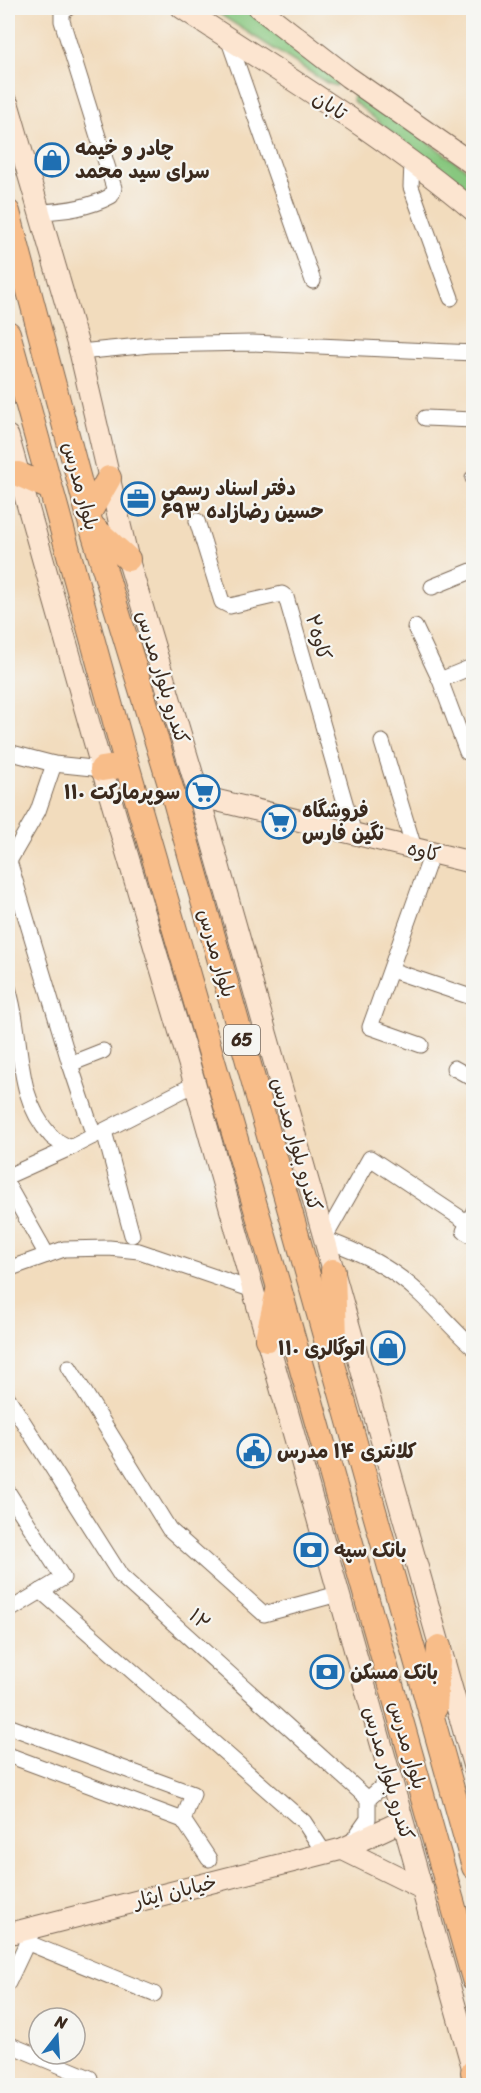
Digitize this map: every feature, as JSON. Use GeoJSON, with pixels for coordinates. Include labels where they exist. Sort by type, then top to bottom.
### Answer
{"type":"FeatureCollection","features":[{"type":"Feature","properties":{"kind":"main road","name":"تابان"},"geometry":{"type":"LineString","coordinates":[[182,8],[330,105],[412,162],[474,210]]}},
{"type":"Feature","properties":{"kind":"main road"},"geometry":{"type":"LineString","coordinates":[[259,8],[348,77],[474,165]]}},
{"type":"Feature","properties":{"kind":"main road"},"geometry":{"type":"LineString","coordinates":[[330,105],[348,77]]}},
{"type":"Feature","properties":{"kind":"main road","name":"کندرو بلوار مدرس"},"geometry":{"type":"LineString","coordinates":[[8,104],[80,352],[128,559],[199,796],[474,1767]]}},
{"type":"Feature","properties":{"kind":"main road","name":"بلوار مدرس"},"geometry":{"type":"LineString","coordinates":[[8,212],[90,520],[175,801],[473,1863]]}},
{"type":"Feature","properties":{"kind":"main road","name":"بلوار مدرس"},"geometry":{"type":"LineString","coordinates":[[8,339],[127,765],[279,1288],[474,1979]]}},
{"type":"Feature","properties":{"kind":"main road","name":"کندرو بلوار مدرس"},"geometry":{"type":"LineString","coordinates":[[8,436],[102,769],[195,1083],[473,2073]]}},
{"type":"Feature","properties":{"kind":"main road"},"geometry":{"type":"LineString","coordinates":[[38,446],[18,471],[50,488]]}},
{"type":"Feature","properties":{"kind":"main road"},"geometry":{"type":"LineString","coordinates":[[109,478],[90,520],[128,559]]}},
{"type":"Feature","properties":{"kind":"main road"},"geometry":{"type":"LineString","coordinates":[[102,769],[127,765]]}},
{"type":"Feature","properties":{"kind":"main road","name":"کاوه"},"geometry":{"type":"LineString","coordinates":[[199,796],[474,863]]}},
{"type":"Feature","properties":{"kind":"main road"},"geometry":{"type":"LineString","coordinates":[[228,1114],[260,1106]]}},
{"type":"Feature","properties":{"kind":"main road"},"geometry":{"type":"LineString","coordinates":[[333,1271],[337,1378]]}},
{"type":"Feature","properties":{"kind":"main road"},"geometry":{"type":"LineString","coordinates":[[267,1340],[279,1288]]}},
{"type":"Feature","properties":{"kind":"main road"},"geometry":{"type":"LineString","coordinates":[[434,1726],[439,1647]]}},
{"type":"Feature","properties":{"kind":"main road","name":"خیابان ایثار"},"geometry":{"type":"LineString","coordinates":[[23,1934],[339,1850],[402,1821]]}},
{"type":"Feature","properties":{"kind":"main road"},"geometry":{"type":"LineString","coordinates":[[339,1850],[423,1889]]}},
{"type":"Feature","properties":{"kind":"street"},"geometry":{"type":"LineString","coordinates":[[39,212],[63,211],[102,201],[111,196],[114,188],[62,21],[62,13],[68,8]]}},
{"type":"Feature","properties":{"kind":"street"},"geometry":{"type":"LineString","coordinates":[[228,38],[313,281]]}},
{"type":"Feature","properties":{"kind":"street"},"geometry":{"type":"LineString","coordinates":[[412,162],[411,187],[451,298]]}},
{"type":"Feature","properties":{"kind":"street"},"geometry":{"type":"LineString","coordinates":[[80,352],[150,345],[252,343],[474,353]]}},
{"type":"Feature","properties":{"kind":"street"},"geometry":{"type":"LineString","coordinates":[[425,418],[474,420]]}},
{"type":"Feature","properties":{"kind":"street","name":"کاوه۲"},"geometry":{"type":"LineString","coordinates":[[197,521],[222,602],[225,605],[230,606],[282,594],[286,597],[354,834]]}},
{"type":"Feature","properties":{"kind":"street"},"geometry":{"type":"LineString","coordinates":[[432,587],[474,570]]}},
{"type":"Feature","properties":{"kind":"street"},"geometry":{"type":"LineString","coordinates":[[415,627],[441,680],[467,752],[474,754]]}},
{"type":"Feature","properties":{"kind":"street"},"geometry":{"type":"LineString","coordinates":[[441,680],[474,666]]}},
{"type":"Feature","properties":{"kind":"street"},"geometry":{"type":"LineString","coordinates":[[382,742],[423,850],[391,970],[370,1027],[421,1045]]}},
{"type":"Feature","properties":{"kind":"street"},"geometry":{"type":"LineString","coordinates":[[8,752],[54,764],[102,769]]}},
{"type":"Feature","properties":{"kind":"street"},"geometry":{"type":"LineString","coordinates":[[54,764],[38,812],[8,862],[70,1064],[99,1133],[132,1235]]}},
{"type":"Feature","properties":{"kind":"street"},"geometry":{"type":"LineString","coordinates":[[391,970],[474,998]]}},
{"type":"Feature","properties":{"kind":"street"},"geometry":{"type":"LineString","coordinates":[[8,988],[13,1004],[24,1088],[30,1105],[51,1137],[70,1148]]}},
{"type":"Feature","properties":{"kind":"street"},"geometry":{"type":"LineString","coordinates":[[70,1064],[103,1052]]}},
{"type":"Feature","properties":{"kind":"street"},"geometry":{"type":"LineString","coordinates":[[454,1068],[474,1080]]}},
{"type":"Feature","properties":{"kind":"street"},"geometry":{"type":"LineString","coordinates":[[8,1176],[70,1148],[195,1083]]}},
{"type":"Feature","properties":{"kind":"street"},"geometry":{"type":"LineString","coordinates":[[470,1226],[370,1158],[324,1239],[350,1248],[389,1268],[421,1295],[474,1348]]}},
{"type":"Feature","properties":{"kind":"street"},"geometry":{"type":"LineString","coordinates":[[8,1186],[47,1255]]}},
{"type":"Feature","properties":{"kind":"street"},"geometry":{"type":"LineString","coordinates":[[8,1269],[64,1249],[110,1248],[139,1251],[253,1290]]}},
{"type":"Feature","properties":{"kind":"street"},"geometry":{"type":"LineString","coordinates":[[69,1367],[169,1529],[264,1614],[338,1594]]}},
{"type":"Feature","properties":{"kind":"street","name":"۱۲"},"geometry":{"type":"LineString","coordinates":[[8,1398],[121,1576],[368,1799]]}},
{"type":"Feature","properties":{"kind":"street"},"geometry":{"type":"LineString","coordinates":[[8,1492],[14,1516],[63,1578],[8,1611]]}},
{"type":"Feature","properties":{"kind":"street"},"geometry":{"type":"LineString","coordinates":[[41,1591],[304,1822],[339,1850],[368,1819],[368,1799],[390,1780]]}},
{"type":"Feature","properties":{"kind":"street"},"geometry":{"type":"LineString","coordinates":[[8,1726],[193,1794],[183,1820]]}},
{"type":"Feature","properties":{"kind":"street"},"geometry":{"type":"LineString","coordinates":[[8,1755],[183,1820],[209,1859]]}},
{"type":"Feature","properties":{"kind":"street"},"geometry":{"type":"LineString","coordinates":[[8,1983],[23,1934],[154,1994]]}},
{"type":"Feature","properties":{"kind":"street"},"geometry":{"type":"LineString","coordinates":[[8,2044],[90,2078]]}},
{"type":"Feature","properties":{"kind":"green space"},"geometry":{"type":"Polygon","coordinates":[[[210,8],[244,8],[338,77],[336,86],[327,83],[210,8]]]}},
{"type":"Feature","properties":{"kind":"green space"},"geometry":{"type":"Polygon","coordinates":[[[357,92],[473,174],[473,199],[353,101],[353,96],[357,92]]]}},
{"type":"Feature","properties":{"kind":"place","name":"چادر و خیمه سرای سید محمد"},"geometry":{"type":"Point","coordinates":[52,160]}},
{"type":"Feature","properties":{"kind":"place","name":"دفتر اسناد رسمی ۶۹۳ حسین رضازاده"},"geometry":{"type":"Point","coordinates":[138,499]}},
{"type":"Feature","properties":{"kind":"place","name":"سوپرمارکت ۱۱۰"},"geometry":{"type":"Point","coordinates":[203,792]}},
{"type":"Feature","properties":{"kind":"place","name":"فروشگاه نگین فارس"},"geometry":{"type":"Point","coordinates":[279,822]}},
{"type":"Feature","properties":{"kind":"place","name":"اتوگالری ۱۱۰"},"geometry":{"type":"Point","coordinates":[388,1348]}},
{"type":"Feature","properties":{"kind":"place","name":"کلانتری ۱۴ مدرس"},"geometry":{"type":"Point","coordinates":[254,1451]}},
{"type":"Feature","properties":{"kind":"place","name":"بانک سپه"},"geometry":{"type":"Point","coordinates":[311,1550]}},
{"type":"Feature","properties":{"kind":"place","name":"بانک مسکن"},"geometry":{"type":"Point","coordinates":[327,1672]}}]}
